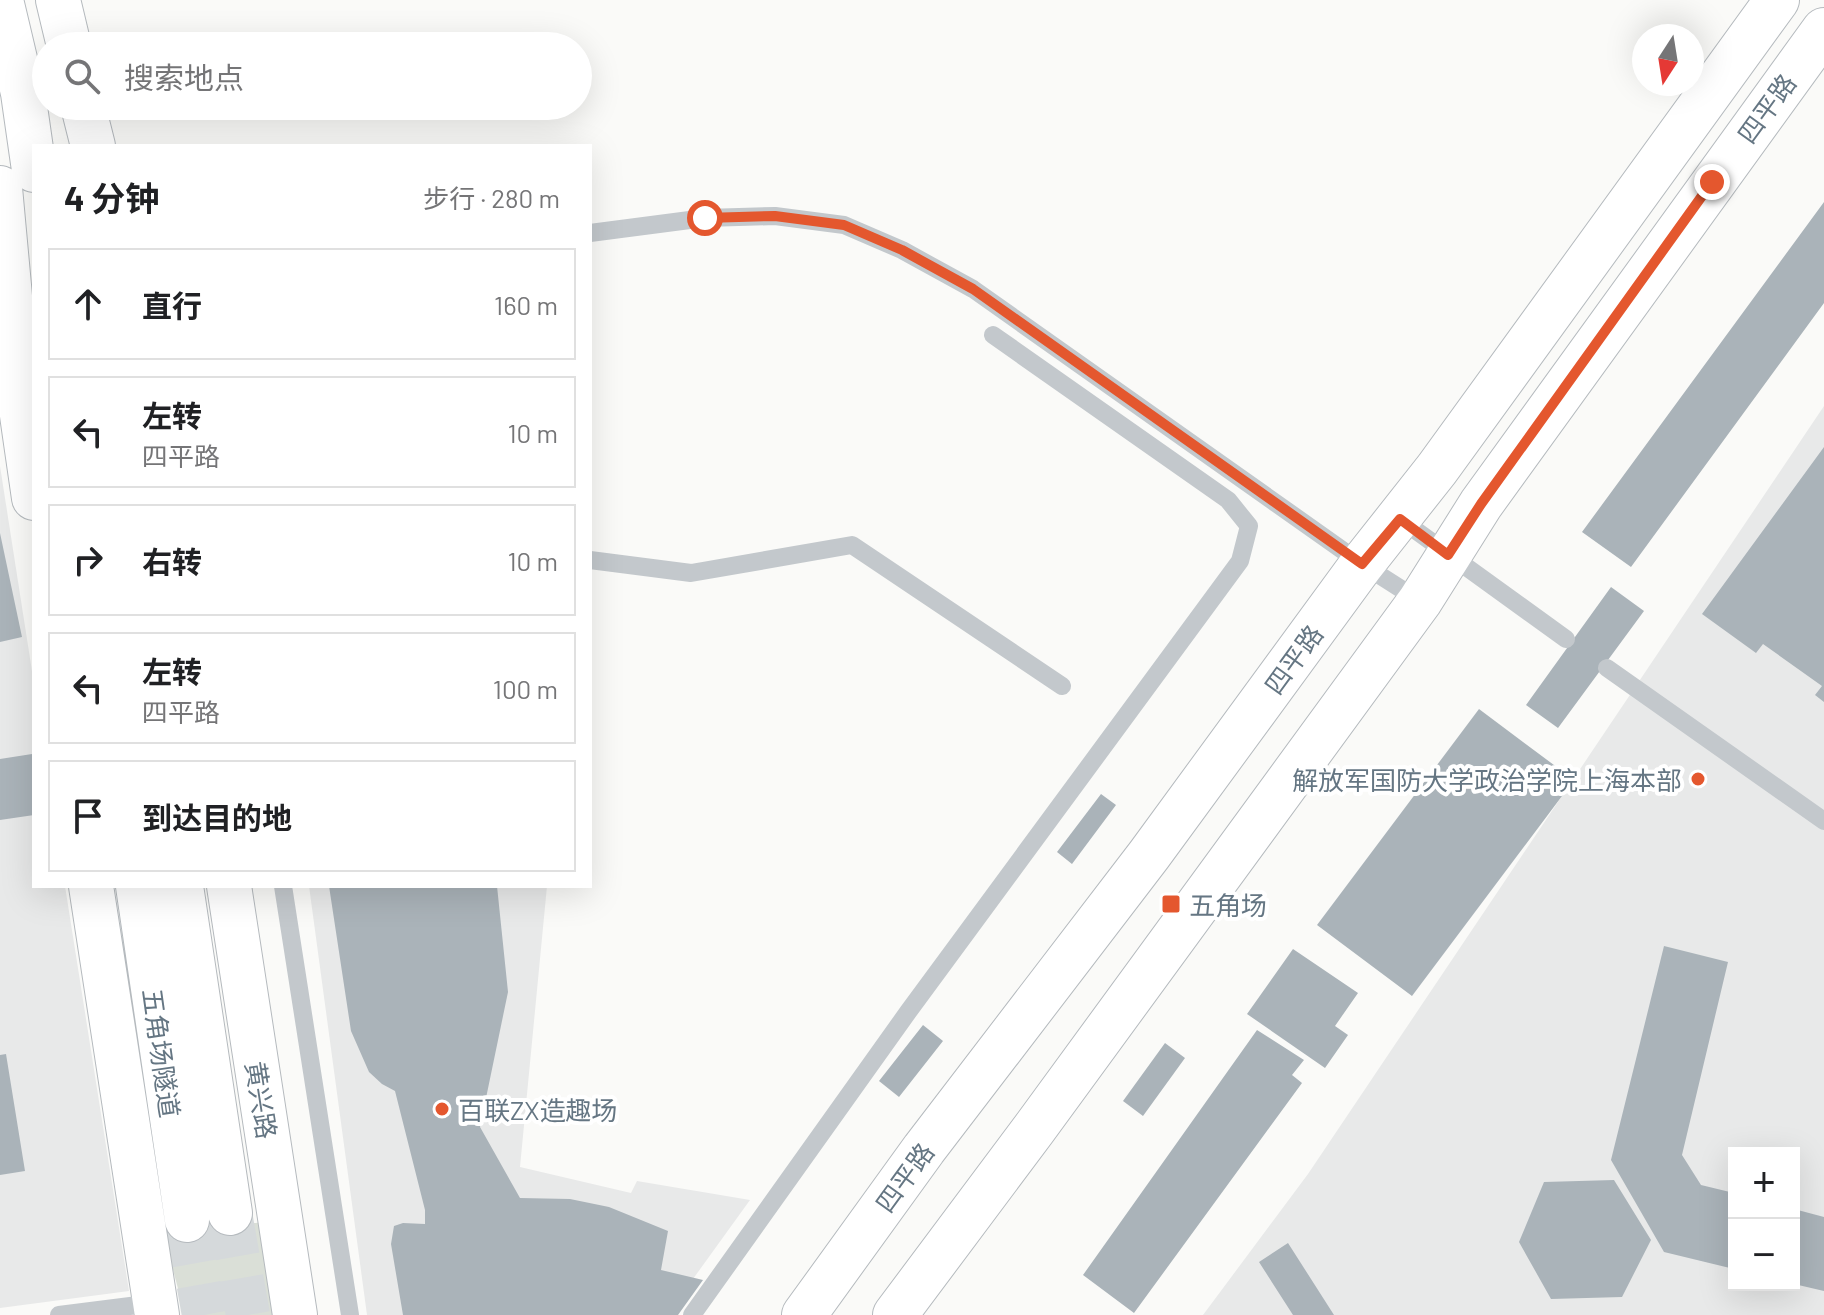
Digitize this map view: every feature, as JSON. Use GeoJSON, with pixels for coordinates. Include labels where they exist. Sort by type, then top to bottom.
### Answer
{"type":"FeatureCollection","features":[{"type":"Feature","properties":{"kind":"main road"},"geometry":{"type":"LineString","coordinates":[[1,0],[23,93],[32,156]]}},
{"type":"Feature","properties":{"kind":"main road"},"geometry":{"type":"LineString","coordinates":[[56,0],[58,32]]}},
{"type":"Feature","properties":{"kind":"main road"},"geometry":{"type":"LineString","coordinates":[[56,0],[65,32]]}},
{"type":"Feature","properties":{"kind":"main road","name":"四平路"},"geometry":{"type":"LineString","coordinates":[[804,1315],[924,1149],[1149,855],[1362,564],[1400,519],[1777,0]]}},
{"type":"Feature","properties":{"kind":"main road","name":"四平路"},"geometry":{"type":"LineString","coordinates":[[895,1315],[1420,601],[1499,478],[1824,30]]}},
{"type":"Feature","properties":{"kind":"main road"},"geometry":{"type":"LineString","coordinates":[[69,120],[72,144]]}},
{"type":"Feature","properties":{"kind":"main road"},"geometry":{"type":"LineString","coordinates":[[86,120],[92,144]]}},
{"type":"Feature","properties":{"kind":"main road"},"geometry":{"type":"LineString","coordinates":[[0,188],[19,394],[32,484]]}},
{"type":"Feature","properties":{"kind":"main road"},"geometry":{"type":"LineString","coordinates":[[91,888],[156,1309]]}},
{"type":"Feature","properties":{"kind":"main road","name":"五角场隧道"},"geometry":{"type":"LineString","coordinates":[[138,888],[187,1220]]}},
{"type":"Feature","properties":{"kind":"main road","name":"五角场隧道"},"geometry":{"type":"LineString","coordinates":[[181,888],[230,1213]]}},
{"type":"Feature","properties":{"kind":"main road","name":"黄兴路"},"geometry":{"type":"LineString","coordinates":[[229,888],[295,1315]]}},
{"type":"Feature","properties":{"kind":"lane"},"geometry":{"type":"LineString","coordinates":[[592,233],[705,218],[775,216],[844,225],[902,250],[973,289],[1362,564],[1420,601]]}},
{"type":"Feature","properties":{"kind":"lane"},"geometry":{"type":"LineString","coordinates":[[692,1315],[908,1012],[1240,561],[1249,526],[1228,500],[993,335]]}},
{"type":"Feature","properties":{"kind":"lane"},"geometry":{"type":"LineString","coordinates":[[1400,519],[1566,639]]}},
{"type":"Feature","properties":{"kind":"lane"},"geometry":{"type":"LineString","coordinates":[[592,560],[691,573],[852,545],[1062,686]]}},
{"type":"Feature","properties":{"kind":"lane"},"geometry":{"type":"LineString","coordinates":[[1607,668],[1824,821]]}},
{"type":"Feature","properties":{"kind":"lane"},"geometry":{"type":"LineString","coordinates":[[283,888],[350,1315]]}},
{"type":"Feature","properties":{"kind":"lane"},"geometry":{"type":"LineString","coordinates":[[59,1315],[156,1309]]}},
{"type":"Feature","properties":{"kind":"shaded area","name":"解放军国防大学政治学院上海本部"},"geometry":{"type":"Polygon","coordinates":[[[1824,406],[1824,1315],[1203,1315],[1308,1174],[1824,406]]]}},
{"type":"Feature","properties":{"kind":"shaded area"},"geometry":{"type":"Polygon","coordinates":[[[0,466],[32,671],[32,888],[65,888],[129,1291],[0,1308],[0,466]]]}},
{"type":"Feature","properties":{"kind":"shaded area","name":"百联ZX造趣场"},"geometry":{"type":"Polygon","coordinates":[[[309,888],[547,888],[520,1167],[631,1193],[637,1181],[750,1200],[667,1315],[367,1315],[309,888]]]}},
{"type":"Feature","properties":{"kind":"shaded area"},"geometry":{"type":"Polygon","coordinates":[[[262,1222],[276,1315],[185,1315],[164,1236],[262,1222]]]}},
{"type":"Feature","properties":{"kind":"building"},"geometry":{"type":"Polygon","coordinates":[[[1824,202],[1824,303],[1631,567],[1582,532],[1824,202]]]}},
{"type":"Feature","properties":{"kind":"building"},"geometry":{"type":"Polygon","coordinates":[[[1824,447],[1824,702],[1815,695],[1822,686],[1763,644],[1756,653],[1702,614],[1824,447]]]}},
{"type":"Feature","properties":{"kind":"building"},"geometry":{"type":"Polygon","coordinates":[[[0,533],[22,637],[0,642],[0,533]]]}},
{"type":"Feature","properties":{"kind":"building"},"geometry":{"type":"Polygon","coordinates":[[[1611,587],[1644,611],[1558,728],[1526,705],[1611,587]]]}},
{"type":"Feature","properties":{"kind":"building"},"geometry":{"type":"Polygon","coordinates":[[[1479,709],[1574,780],[1412,996],[1317,925],[1479,709]]]}},
{"type":"Feature","properties":{"kind":"building"},"geometry":{"type":"Polygon","coordinates":[[[32,754],[32,815],[0,820],[0,759],[32,754]]]}},
{"type":"Feature","properties":{"kind":"building"},"geometry":{"type":"Polygon","coordinates":[[[1101,794],[1116,805],[1072,864],[1057,852],[1101,794]]]}},
{"type":"Feature","properties":{"kind":"building","name":"百联ZX造趣场"},"geometry":{"type":"Polygon","coordinates":[[[329,888],[497,888],[508,992],[480,1127],[520,1198],[570,1199],[609,1207],[668,1231],[661,1270],[703,1280],[678,1315],[403,1315],[391,1244],[394,1226],[403,1223],[425,1224],[425,1210],[395,1091],[369,1072],[351,1031],[329,888]]]}},
{"type":"Feature","properties":{"kind":"building"},"geometry":{"type":"Polygon","coordinates":[[[1664,946],[1728,962],[1682,1155],[1701,1185],[1728,1192],[1728,1268],[1664,1252],[1611,1160],[1664,946]]]}},
{"type":"Feature","properties":{"kind":"building"},"geometry":{"type":"Polygon","coordinates":[[[1293,949],[1358,993],[1335,1026],[1348,1035],[1325,1068],[1247,1014],[1293,949]]]}},
{"type":"Feature","properties":{"kind":"building"},"geometry":{"type":"Polygon","coordinates":[[[923,1025],[943,1041],[899,1097],[879,1081],[923,1025]]]}},
{"type":"Feature","properties":{"kind":"building"},"geometry":{"type":"Polygon","coordinates":[[[1257,1030],[1304,1060],[1292,1075],[1302,1083],[1134,1313],[1083,1275],[1257,1030]]]}},
{"type":"Feature","properties":{"kind":"building"},"geometry":{"type":"Polygon","coordinates":[[[1165,1043],[1185,1058],[1143,1116],[1123,1101],[1165,1043]]]}},
{"type":"Feature","properties":{"kind":"building"},"geometry":{"type":"Polygon","coordinates":[[[6,1054],[25,1171],[0,1175],[0,1055],[6,1054]]]}},
{"type":"Feature","properties":{"kind":"building"},"geometry":{"type":"Polygon","coordinates":[[[1614,1180],[1651,1240],[1622,1297],[1551,1299],[1519,1242],[1544,1182],[1614,1180]]]}},
{"type":"Feature","properties":{"kind":"building"},"geometry":{"type":"Polygon","coordinates":[[[1800,1211],[1824,1217],[1824,1291],[1800,1285],[1800,1211]]]}},
{"type":"Feature","properties":{"kind":"building"},"geometry":{"type":"Polygon","coordinates":[[[1288,1243],[1334,1315],[1293,1315],[1259,1262],[1288,1243]]]}},
{"type":"Feature","properties":{"kind":"tunnel"},"geometry":{"type":"LineString","coordinates":[[230,1213],[248,1315]]}},
{"type":"Feature","properties":{"kind":"tunnel"},"geometry":{"type":"LineString","coordinates":[[187,1220],[204,1315]]}},
{"type":"Feature","properties":{"kind":"place","name":"解放军国防大学政治学院上海本部"},"geometry":{"type":"Point","coordinates":[1698,779]}},
{"type":"Feature","properties":{"kind":"place","name":"五角场"},"geometry":{"type":"Point","coordinates":[1171,904]}},
{"type":"Feature","properties":{"kind":"place","name":"百联ZX造趣场"},"geometry":{"type":"Point","coordinates":[442,1109]}},
{"type":"Feature","properties":{"kind":"route"},"geometry":{"type":"LineString","coordinates":[[705,218],[775,216],[844,225],[902,250],[973,289],[1362,564],[1400,519],[1448,555],[1481,504],[1712,182]]}}]}
